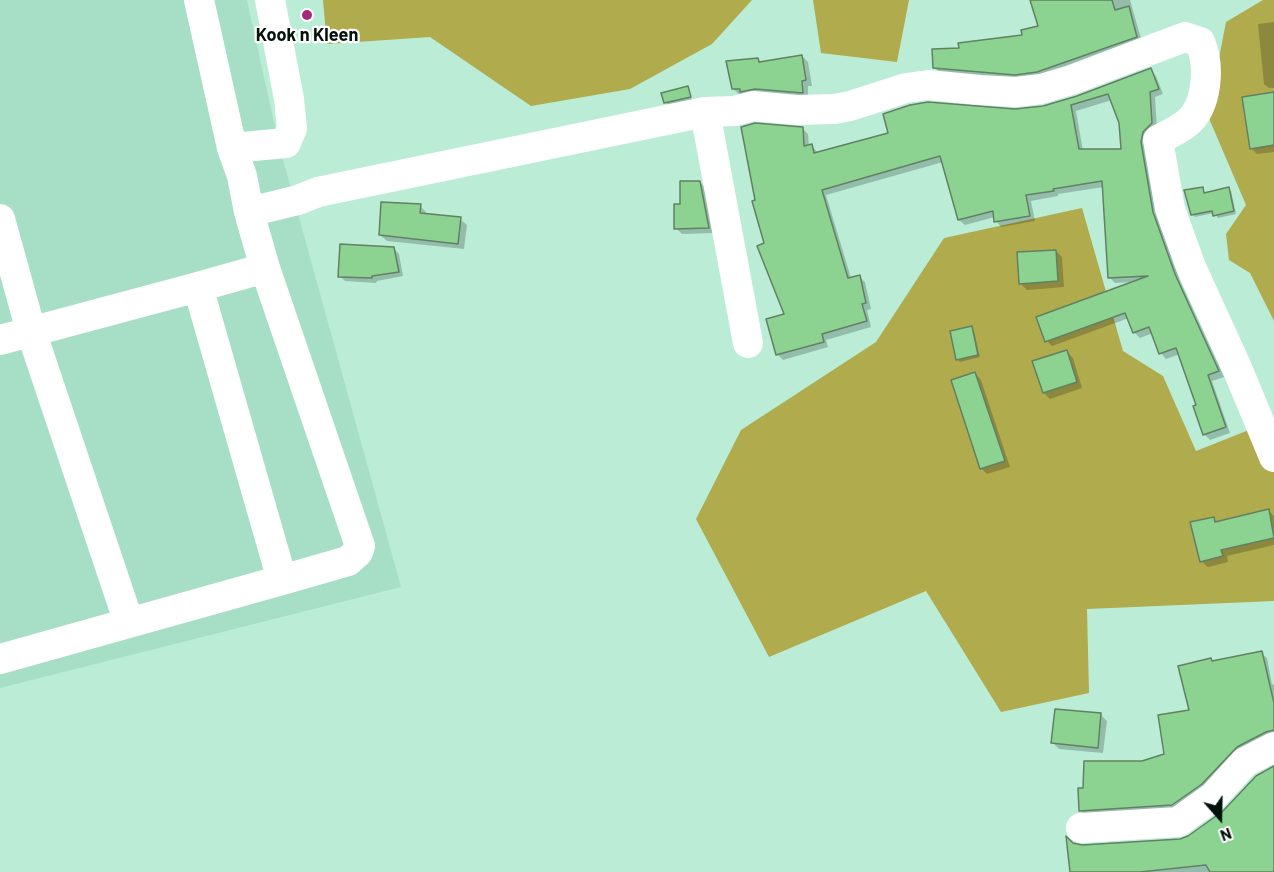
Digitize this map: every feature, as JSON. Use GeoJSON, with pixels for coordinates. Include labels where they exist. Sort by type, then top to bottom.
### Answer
{"type":"FeatureCollection","features":[{"type":"Feature","properties":{"kind":"street"},"geometry":{"type":"LineString","coordinates":[[0,659],[348,561],[358,552],[360,546],[265,268],[249,212],[242,176],[232,148],[199,0]]}},
{"type":"Feature","properties":{"kind":"street"},"geometry":{"type":"LineString","coordinates":[[232,148],[286,143],[292,128],[289,99],[270,0]]}},
{"type":"Feature","properties":{"kind":"street"},"geometry":{"type":"LineString","coordinates":[[249,212],[298,200],[318,192],[705,112],[735,111],[753,106],[797,111],[834,109],[928,84],[992,91],[1016,92],[1041,89],[1185,38],[1200,42],[1205,53],[1204,98],[1189,122],[1158,140],[1170,209],[1191,267],[1274,457]]}},
{"type":"Feature","properties":{"kind":"street"},"geometry":{"type":"LineString","coordinates":[[705,112],[748,343]]}},
{"type":"Feature","properties":{"kind":"street"},"geometry":{"type":"LineString","coordinates":[[0,219],[31,331],[129,623]]}},
{"type":"Feature","properties":{"kind":"street"},"geometry":{"type":"LineString","coordinates":[[0,340],[265,268]]}},
{"type":"Feature","properties":{"kind":"street"},"geometry":{"type":"LineString","coordinates":[[198,287],[282,580]]}},
{"type":"Feature","properties":{"kind":"street"},"geometry":{"type":"LineString","coordinates":[[1081,828],[1178,822],[1214,797],[1245,762],[1274,747]]}},
{"type":"Feature","properties":{"kind":"shaded area"},"geometry":{"type":"Polygon","coordinates":[[[0,0],[247,0],[279,145],[401,587],[0,688],[0,0]]]}},
{"type":"Feature","properties":{"kind":"shaded area"},"geometry":{"type":"Polygon","coordinates":[[[323,0],[752,0],[712,44],[630,89],[531,106],[430,37],[327,44],[323,0]]]}},
{"type":"Feature","properties":{"kind":"shaded area"},"geometry":{"type":"Polygon","coordinates":[[[813,0],[909,0],[897,62],[821,53],[813,0]]]}},
{"type":"Feature","properties":{"kind":"shaded area"},"geometry":{"type":"Polygon","coordinates":[[[1263,0],[1274,0],[1274,321],[1250,273],[1229,260],[1226,234],[1246,205],[1208,116],[1226,22],[1263,0]]]}},
{"type":"Feature","properties":{"kind":"shaded area"},"geometry":{"type":"Polygon","coordinates":[[[1082,208],[1123,351],[1163,376],[1196,451],[1274,420],[1274,601],[1087,609],[1089,693],[1001,712],[926,591],[769,657],[696,519],[741,430],[876,342],[944,238],[1082,208]]]}},
{"type":"Feature","properties":{"kind":"building"},"geometry":{"type":"Polygon","coordinates":[[[1030,0],[1112,0],[1115,10],[1129,6],[1137,37],[1037,72],[1015,75],[933,68],[932,49],[959,48],[958,43],[1022,35],[1021,30],[1038,26],[1030,0]]]}},
{"type":"Feature","properties":{"kind":"building"},"geometry":{"type":"Polygon","coordinates":[[[802,55],[806,80],[802,81],[803,93],[755,89],[740,92],[740,89],[732,89],[726,61],[758,58],[759,62],[802,55]]]}},
{"type":"Feature","properties":{"kind":"building"},"geometry":{"type":"Polygon","coordinates":[[[1151,68],[1159,89],[1150,92],[1152,123],[1143,132],[1141,142],[1153,212],[1175,274],[1219,371],[1208,375],[1226,427],[1203,435],[1193,406],[1196,405],[1176,348],[1159,354],[1149,327],[1133,333],[1125,313],[1045,342],[1036,317],[1148,276],[1108,278],[1102,181],[1026,195],[1030,216],[994,222],[993,211],[958,220],[940,156],[822,190],[848,278],[860,275],[866,303],[862,304],[867,321],[822,334],[824,342],[776,355],[766,319],[784,314],[757,246],[764,243],[752,201],[755,200],[741,127],[755,123],[803,127],[804,146],[812,144],[814,153],[888,133],[883,114],[910,105],[928,102],[1015,109],[1043,106],[1077,96],[1151,68]],[[1108,94],[1071,105],[1079,149],[1121,149],[1119,123],[1108,94]]]}},
{"type":"Feature","properties":{"kind":"building"},"geometry":{"type":"Polygon","coordinates":[[[688,86],[691,97],[664,103],[661,93],[688,86]]]}},
{"type":"Feature","properties":{"kind":"building"},"geometry":{"type":"Polygon","coordinates":[[[1274,92],[1274,145],[1250,149],[1242,97],[1274,92]]]}},
{"type":"Feature","properties":{"kind":"building"},"geometry":{"type":"Polygon","coordinates":[[[680,181],[700,181],[709,228],[674,229],[674,204],[680,204],[680,181]]]}},
{"type":"Feature","properties":{"kind":"building"},"geometry":{"type":"Polygon","coordinates":[[[1203,187],[1204,193],[1229,187],[1234,211],[1213,216],[1212,211],[1191,215],[1184,190],[1203,187]]]}},
{"type":"Feature","properties":{"kind":"building"},"geometry":{"type":"Polygon","coordinates":[[[381,202],[421,204],[420,213],[461,217],[458,244],[379,235],[381,202]]]}},
{"type":"Feature","properties":{"kind":"building"},"geometry":{"type":"Polygon","coordinates":[[[340,244],[394,247],[399,272],[372,276],[372,278],[338,277],[340,244]]]}},
{"type":"Feature","properties":{"kind":"building"},"geometry":{"type":"Polygon","coordinates":[[[1056,250],[1058,281],[1019,284],[1017,252],[1056,250]]]}},
{"type":"Feature","properties":{"kind":"building"},"geometry":{"type":"Polygon","coordinates":[[[972,326],[978,355],[956,360],[950,331],[972,326]]]}},
{"type":"Feature","properties":{"kind":"building"},"geometry":{"type":"Polygon","coordinates":[[[1067,350],[1077,382],[1043,393],[1032,361],[1067,350]]]}},
{"type":"Feature","properties":{"kind":"building"},"geometry":{"type":"Polygon","coordinates":[[[975,372],[1005,461],[980,469],[951,380],[975,372]]]}},
{"type":"Feature","properties":{"kind":"building"},"geometry":{"type":"Polygon","coordinates":[[[1269,509],[1274,538],[1221,550],[1223,556],[1200,562],[1190,522],[1214,517],[1215,522],[1269,509]]]}},
{"type":"Feature","properties":{"kind":"building"},"geometry":{"type":"Polygon","coordinates":[[[1262,651],[1274,703],[1274,730],[1237,747],[1202,784],[1172,805],[1079,811],[1078,788],[1083,788],[1084,761],[1142,761],[1164,754],[1158,715],[1189,710],[1178,666],[1211,658],[1212,661],[1262,651]]]}},
{"type":"Feature","properties":{"kind":"building"},"geometry":{"type":"Polygon","coordinates":[[[1055,709],[1101,713],[1098,748],[1051,743],[1055,709]]]}},
{"type":"Feature","properties":{"kind":"building"},"geometry":{"type":"Polygon","coordinates":[[[1274,766],[1274,872],[1210,872],[1206,865],[1140,872],[1070,872],[1066,836],[1073,843],[1082,845],[1180,839],[1188,836],[1223,811],[1256,776],[1274,766]]]}},
{"type":"Feature","properties":{"kind":"place","name":"Kook n Kleen"},"geometry":{"type":"Point","coordinates":[307,15]}}]}
